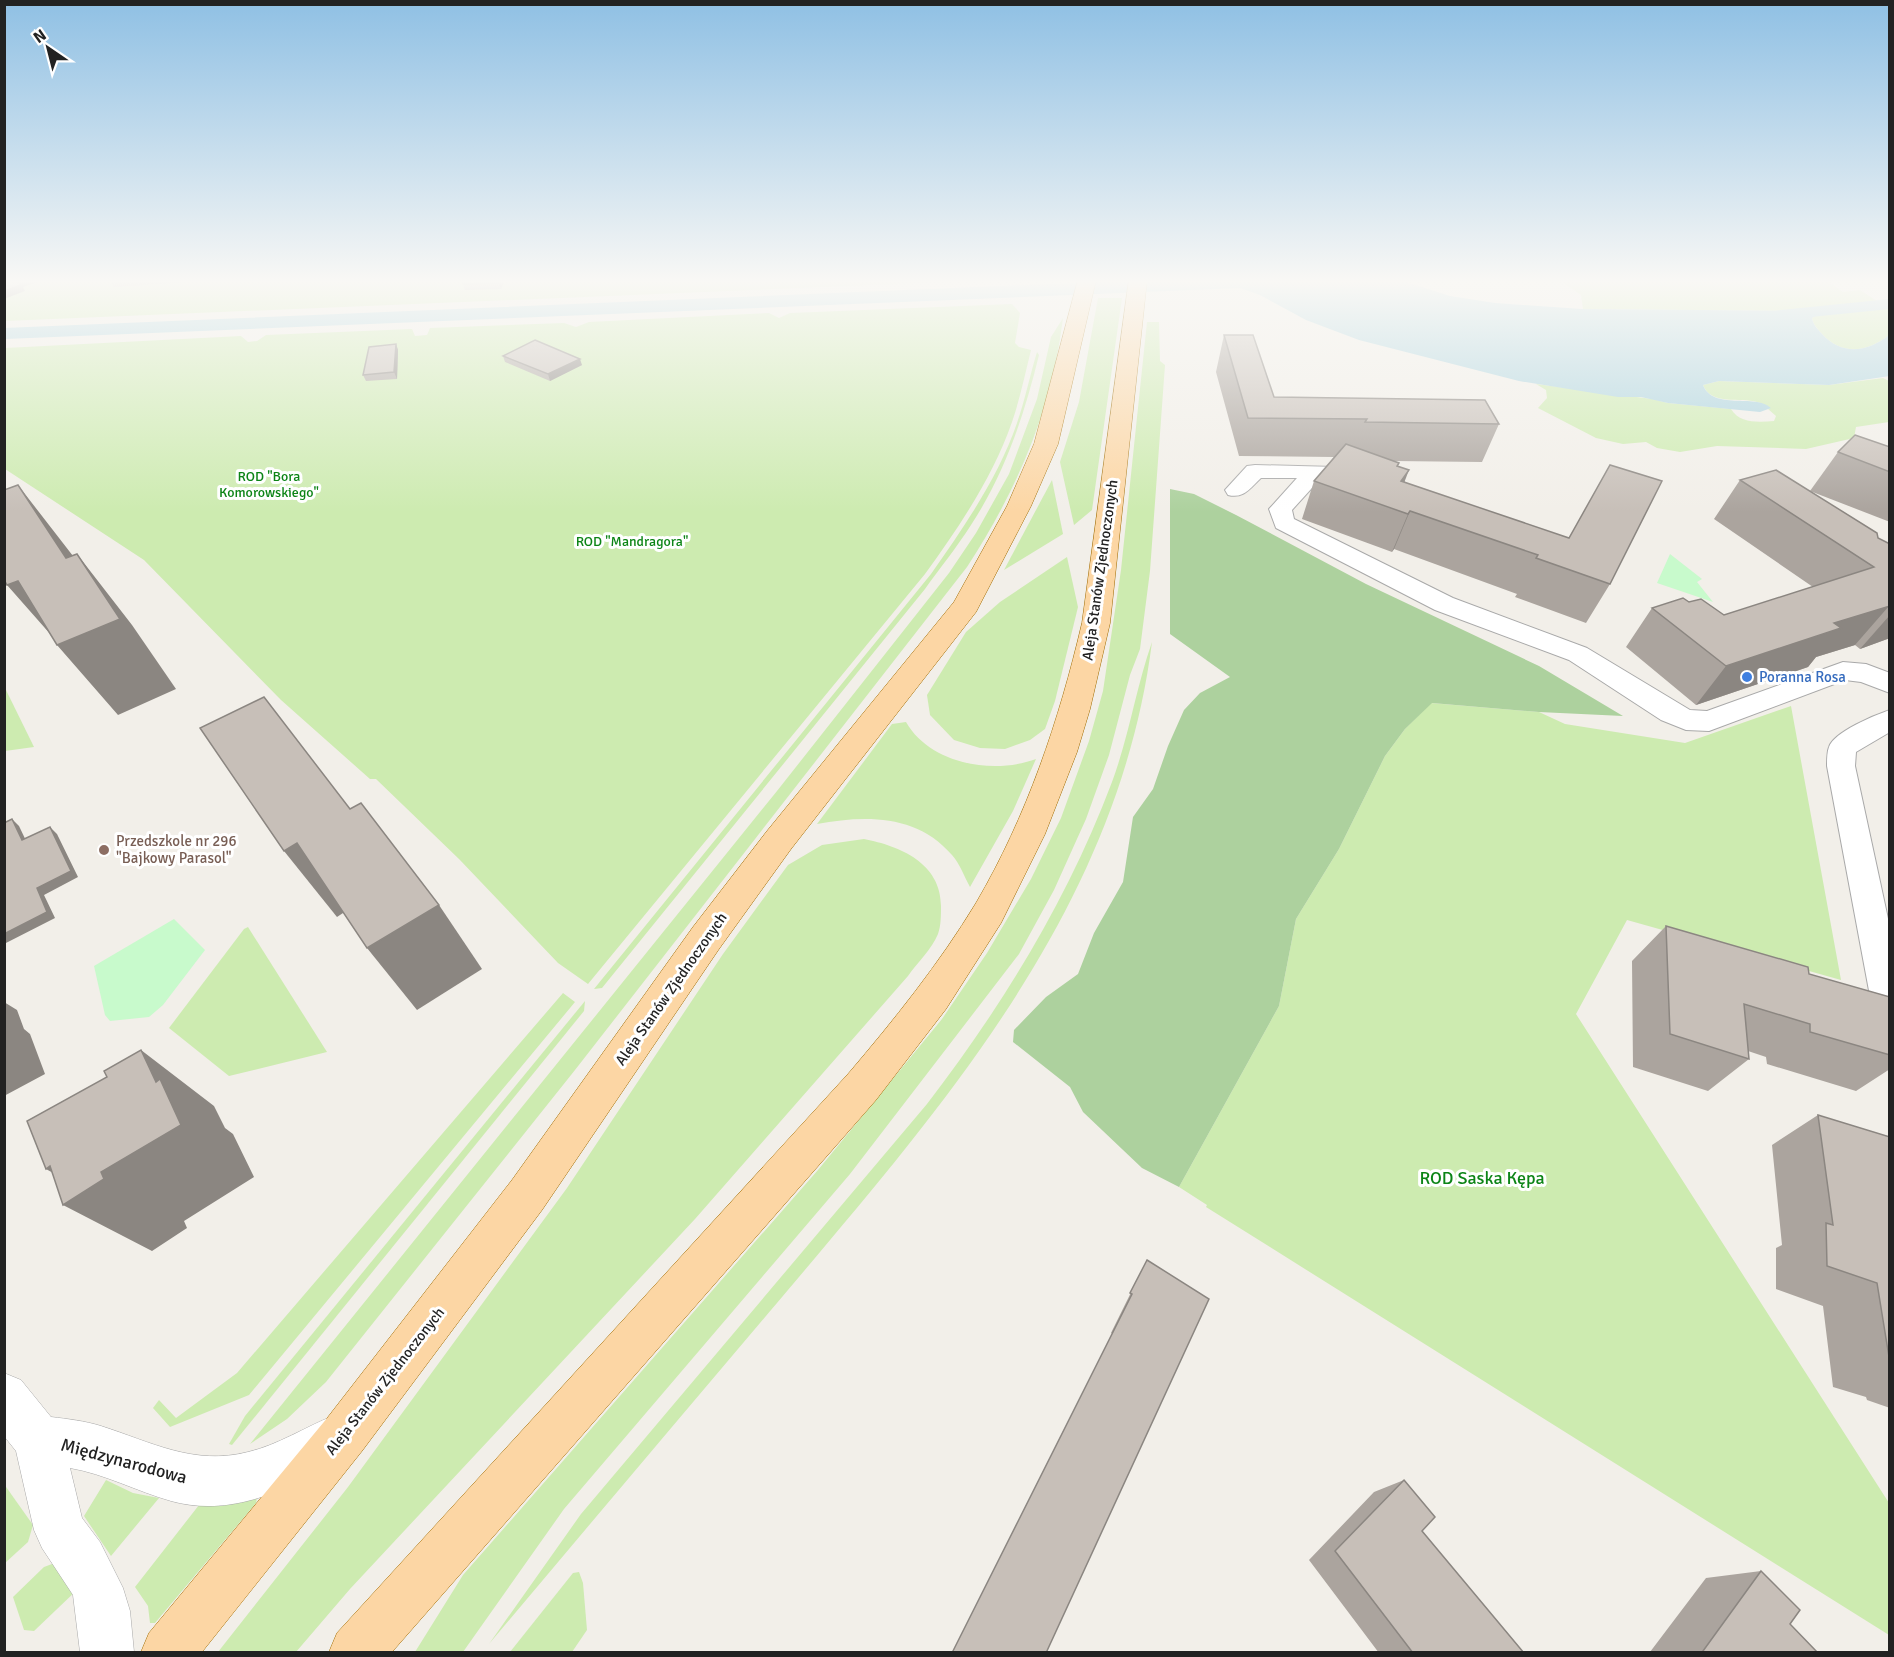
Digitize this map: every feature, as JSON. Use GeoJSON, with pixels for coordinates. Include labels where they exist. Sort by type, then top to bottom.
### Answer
{"type":"FeatureCollection","features":[{"type":"Feature","properties":{"kind":"main road","name":"Aleja Stanów Zjednoczonych"},"geometry":{"type":"LineString","coordinates":[[168,1653],[345,1434],[528,1195],[712,929],[779,840],[966,606],[1019,506],[1046,444],[1068,357]]}},
{"type":"Feature","properties":{"kind":"main road","name":"Aleja Stanów Zjednoczonych"},"geometry":{"type":"LineString","coordinates":[[356,1653],[497,1492],[848,1102],[942,984],[992,904],[1028,835],[1055,772],[1075,713],[1096,623],[1129,357]]}},
{"type":"Feature","properties":{"kind":"street"},"geometry":{"type":"LineString","coordinates":[[1236,490],[1255,471],[1347,472]]}},
{"type":"Feature","properties":{"kind":"street"},"geometry":{"type":"LineString","coordinates":[[1315,472],[1280,509],[1284,523],[1444,604],[1578,654],[1671,713],[1686,720],[1709,721],[1844,671],[1866,673],[1890,684]]}},
{"type":"Feature","properties":{"kind":"street"},"geometry":{"type":"LineString","coordinates":[[1890,720],[1842,748],[1842,766],[1890,1012]]}},
{"type":"Feature","properties":{"kind":"street","name":"Międzynarodowa"},"geometry":{"type":"LineString","coordinates":[[4,1397],[38,1438],[60,1530],[82,1560],[97,1588],[103,1611],[107,1653]]}},
{"type":"Feature","properties":{"kind":"street","name":"Międzynarodowa"},"geometry":{"type":"LineString","coordinates":[[38,1438],[110,1453],[162,1476],[209,1482],[234,1480],[270,1470],[345,1434]]}},
{"type":"Feature","properties":{"kind":"green space","name":"ROD \"Mandragora\""},"geometry":{"type":"Polygon","coordinates":[[[5,357],[1029,357],[1012,422],[995,462],[962,520],[925,574],[588,984],[558,963],[459,859],[376,779],[370,779],[281,700],[144,560],[5,469],[5,357]]]}},
{"type":"Feature","properties":{"kind":"green space"},"geometry":{"type":"Polygon","coordinates":[[[1036,357],[1038,357],[1020,422],[1004,464],[983,505],[960,541],[925,589],[602,988],[594,989],[931,574],[990,483],[1009,443],[1023,405],[1036,357]]]}},
{"type":"Feature","properties":{"kind":"green space"},"geometry":{"type":"Polygon","coordinates":[[[1046,357],[1057,357],[1030,448],[1002,509],[967,567],[575,1070],[326,1382],[287,1419],[250,1444],[777,791],[949,573],[976,533],[1009,474],[1037,399],[1046,357]]]}},
{"type":"Feature","properties":{"kind":"green space"},"geometry":{"type":"Polygon","coordinates":[[[1087,357],[1114,357],[1092,510],[1074,525],[1060,462],[1079,402],[1087,357]]]}},
{"type":"Feature","properties":{"kind":"green space"},"geometry":{"type":"Polygon","coordinates":[[[1143,357],[1160,357],[1160,361],[1165,365],[1150,571],[1140,649],[1130,675],[1109,755],[1086,819],[1054,890],[1019,954],[850,1174],[564,1509],[463,1652],[415,1652],[463,1575],[818,1170],[942,1019],[987,953],[1031,879],[1061,818],[1089,741],[1103,691],[1121,570],[1143,357]]]}},
{"type":"Feature","properties":{"kind":"green space"},"geometry":{"type":"Polygon","coordinates":[[[1883,378],[1889,381],[1889,422],[1856,427],[1854,438],[1806,449],[1717,446],[1680,452],[1657,448],[1646,442],[1623,444],[1596,438],[1538,408],[1547,398],[1546,390],[1536,384],[1668,403],[1731,409],[1745,420],[1762,422],[1774,421],[1776,416],[1768,409],[1770,408],[1759,402],[1727,400],[1713,396],[1703,385],[1719,381],[1829,385],[1883,378]]]}},
{"type":"Feature","properties":{"kind":"green space"},"geometry":{"type":"Polygon","coordinates":[[[1052,480],[1063,534],[1004,570],[1052,480]]]}},
{"type":"Feature","properties":{"kind":"green space"},"geometry":{"type":"Polygon","coordinates":[[[1170,489],[1194,494],[1366,584],[1539,666],[1623,716],[1432,703],[1405,729],[1385,756],[1339,849],[1296,919],[1279,1006],[1179,1187],[1142,1168],[1083,1112],[1070,1087],[1013,1042],[1014,1030],[1046,997],[1078,974],[1094,933],[1123,882],[1133,817],[1153,789],[1184,710],[1200,693],[1230,677],[1170,634],[1170,489]]]}},
{"type":"Feature","properties":{"kind":"green space"},"geometry":{"type":"Polygon","coordinates":[[[1670,554],[1702,579],[1697,582],[1713,602],[1657,583],[1670,554]]]}},
{"type":"Feature","properties":{"kind":"green space"},"geometry":{"type":"Polygon","coordinates":[[[1067,557],[1078,607],[1055,701],[1045,729],[1030,740],[1005,749],[980,748],[954,740],[930,715],[927,695],[966,632],[1000,602],[1067,557]]]}},
{"type":"Feature","properties":{"kind":"green space"},"geometry":{"type":"Polygon","coordinates":[[[1152,642],[1133,739],[1103,830],[1062,916],[1014,998],[960,1077],[901,1154],[489,1644],[581,1514],[927,1104],[982,1028],[1032,950],[1095,825],[1118,765],[1152,642]]]}},
{"type":"Feature","properties":{"kind":"green space"},"geometry":{"type":"Polygon","coordinates":[[[5,688],[34,747],[5,751],[5,688]]]}},
{"type":"Feature","properties":{"kind":"green space","name":"ROD Saska Kępa"},"geometry":{"type":"Polygon","coordinates":[[[1431,703],[1539,712],[1565,724],[1685,743],[1791,706],[1841,980],[1627,920],[1576,1014],[1889,1503],[1889,1635],[1206,1207],[1207,1205],[1179,1187],[1279,1006],[1296,919],[1339,849],[1385,756],[1405,729],[1431,703]]]}},
{"type":"Feature","properties":{"kind":"green space"},"geometry":{"type":"Polygon","coordinates":[[[906,722],[930,748],[964,762],[1001,766],[1036,759],[1013,811],[970,887],[952,855],[923,832],[907,825],[872,819],[817,824],[892,724],[906,722]]]}},
{"type":"Feature","properties":{"kind":"green space"},"geometry":{"type":"Polygon","coordinates":[[[864,839],[904,852],[916,859],[934,878],[941,906],[940,924],[935,940],[924,956],[695,1219],[350,1589],[296,1652],[218,1652],[348,1487],[567,1188],[723,954],[788,865],[822,845],[864,839]]]}},
{"type":"Feature","properties":{"kind":"green space"},"geometry":{"type":"Polygon","coordinates":[[[174,919],[205,950],[163,1005],[149,1017],[110,1021],[105,1015],[94,966],[174,919]]]}},
{"type":"Feature","properties":{"kind":"green space"},"geometry":{"type":"Polygon","coordinates":[[[248,927],[327,1052],[229,1076],[169,1028],[244,929],[248,927]]]}},
{"type":"Feature","properties":{"kind":"green space"},"geometry":{"type":"Polygon","coordinates":[[[563,993],[575,1002],[249,1395],[170,1427],[153,1408],[159,1400],[176,1418],[237,1373],[563,993]]]}},
{"type":"Feature","properties":{"kind":"green space"},"geometry":{"type":"Polygon","coordinates":[[[585,1001],[584,1011],[232,1445],[229,1444],[245,1416],[585,1001]]]}},
{"type":"Feature","properties":{"kind":"green space"},"geometry":{"type":"Polygon","coordinates":[[[106,1480],[133,1493],[159,1498],[111,1556],[84,1516],[106,1480]]]}},
{"type":"Feature","properties":{"kind":"green space"},"geometry":{"type":"Polygon","coordinates":[[[4,1484],[33,1525],[28,1542],[5,1563],[4,1484]]]}},
{"type":"Feature","properties":{"kind":"green space"},"geometry":{"type":"Polygon","coordinates":[[[257,1498],[256,1503],[155,1623],[150,1623],[148,1606],[135,1587],[199,1505],[257,1498]]]}},
{"type":"Feature","properties":{"kind":"green space"},"geometry":{"type":"Polygon","coordinates":[[[60,1561],[78,1589],[34,1631],[24,1630],[13,1597],[44,1567],[60,1561]]]}},
{"type":"Feature","properties":{"kind":"green space"},"geometry":{"type":"Polygon","coordinates":[[[579,1572],[583,1583],[587,1630],[572,1652],[510,1652],[573,1573],[579,1572]]]}},
{"type":"Feature","properties":{"kind":"water"},"geometry":{"type":"Polygon","coordinates":[[[1427,357],[1890,357],[1890,376],[1829,385],[1719,381],[1703,385],[1708,393],[1716,397],[1725,400],[1755,402],[1771,408],[1760,412],[1668,403],[1641,397],[1618,397],[1519,381],[1427,357]]]}},
{"type":"Feature","properties":{"kind":"building"},"geometry":{"type":"Polygon","coordinates":[[[367,357],[395,357],[394,372],[363,375],[367,357]]]}},
{"type":"Feature","properties":{"kind":"building"},"geometry":{"type":"Polygon","coordinates":[[[506,357],[580,359],[548,374],[506,357]]]}},
{"type":"Feature","properties":{"kind":"building"},"geometry":{"type":"Polygon","coordinates":[[[1230,357],[1261,357],[1274,397],[1485,400],[1499,424],[1365,422],[1367,419],[1248,418],[1230,357]]]}},
{"type":"Feature","properties":{"kind":"building"},"geometry":{"type":"Polygon","coordinates":[[[1855,435],[1890,447],[1890,472],[1838,452],[1855,435]]]}},
{"type":"Feature","properties":{"kind":"building"},"geometry":{"type":"Polygon","coordinates":[[[1346,444],[1399,463],[1397,466],[1409,470],[1401,481],[1569,538],[1610,465],[1662,481],[1610,584],[1536,558],[1538,555],[1410,511],[1408,514],[1314,481],[1346,444]]]}},
{"type":"Feature","properties":{"kind":"building"},"geometry":{"type":"Polygon","coordinates":[[[1776,470],[1877,533],[1878,538],[1890,544],[1890,606],[1834,623],[1841,628],[1726,666],[1652,608],[1683,598],[1689,602],[1701,599],[1724,615],[1874,567],[1740,480],[1776,470]]]}},
{"type":"Feature","properties":{"kind":"building"},"geometry":{"type":"Polygon","coordinates":[[[18,485],[66,558],[77,554],[120,619],[57,645],[18,581],[7,585],[4,580],[4,490],[18,485]]]}},
{"type":"Feature","properties":{"kind":"building"},"geometry":{"type":"Polygon","coordinates":[[[264,697],[350,809],[361,803],[439,905],[367,948],[297,843],[284,851],[200,728],[264,697]]]}},
{"type":"Feature","properties":{"kind":"building"},"geometry":{"type":"Polygon","coordinates":[[[12,819],[22,840],[50,827],[71,871],[37,888],[47,912],[4,934],[4,823],[12,819]]]}},
{"type":"Feature","properties":{"kind":"building"},"geometry":{"type":"Polygon","coordinates":[[[1666,926],[1808,967],[1809,974],[1890,997],[1890,1055],[1810,1032],[1810,1024],[1744,1004],[1749,1059],[1670,1034],[1666,926]]]}},
{"type":"Feature","properties":{"kind":"building"},"geometry":{"type":"Polygon","coordinates":[[[141,1050],[156,1082],[160,1079],[181,1125],[101,1172],[104,1179],[63,1205],[50,1166],[46,1169],[27,1121],[107,1077],[104,1071],[141,1050]]]}},
{"type":"Feature","properties":{"kind":"building"},"geometry":{"type":"Polygon","coordinates":[[[1818,1115],[1890,1137],[1890,1363],[1877,1283],[1827,1266],[1826,1223],[1833,1225],[1818,1115]]]}},
{"type":"Feature","properties":{"kind":"building"},"geometry":{"type":"Polygon","coordinates":[[[1147,1260],[1209,1299],[1046,1653],[952,1653],[1132,1294],[1130,1293],[1147,1260]]]}},
{"type":"Feature","properties":{"kind":"building"},"geometry":{"type":"Polygon","coordinates":[[[1404,1480],[1435,1517],[1422,1531],[1524,1653],[1413,1653],[1335,1551],[1404,1480]]]}},
{"type":"Feature","properties":{"kind":"building"},"geometry":{"type":"Polygon","coordinates":[[[1761,1571],[1800,1610],[1790,1624],[1818,1653],[1705,1653],[1703,1651],[1761,1571]]]}},
{"type":"Feature","properties":{"kind":"place","name":"Poranna Rosa"},"geometry":{"type":"Point","coordinates":[1747,677]}},
{"type":"Feature","properties":{"kind":"place","name":"Przedszkole nr 296 \"Bajkowy Parasol\""},"geometry":{"type":"Point","coordinates":[104,850]}},
{"type":"Feature","properties":{"kind":"park label","name":"ROD \"Bora Komorowskiego\""},"geometry":{"type":"Point","coordinates":[269,484]}}]}
